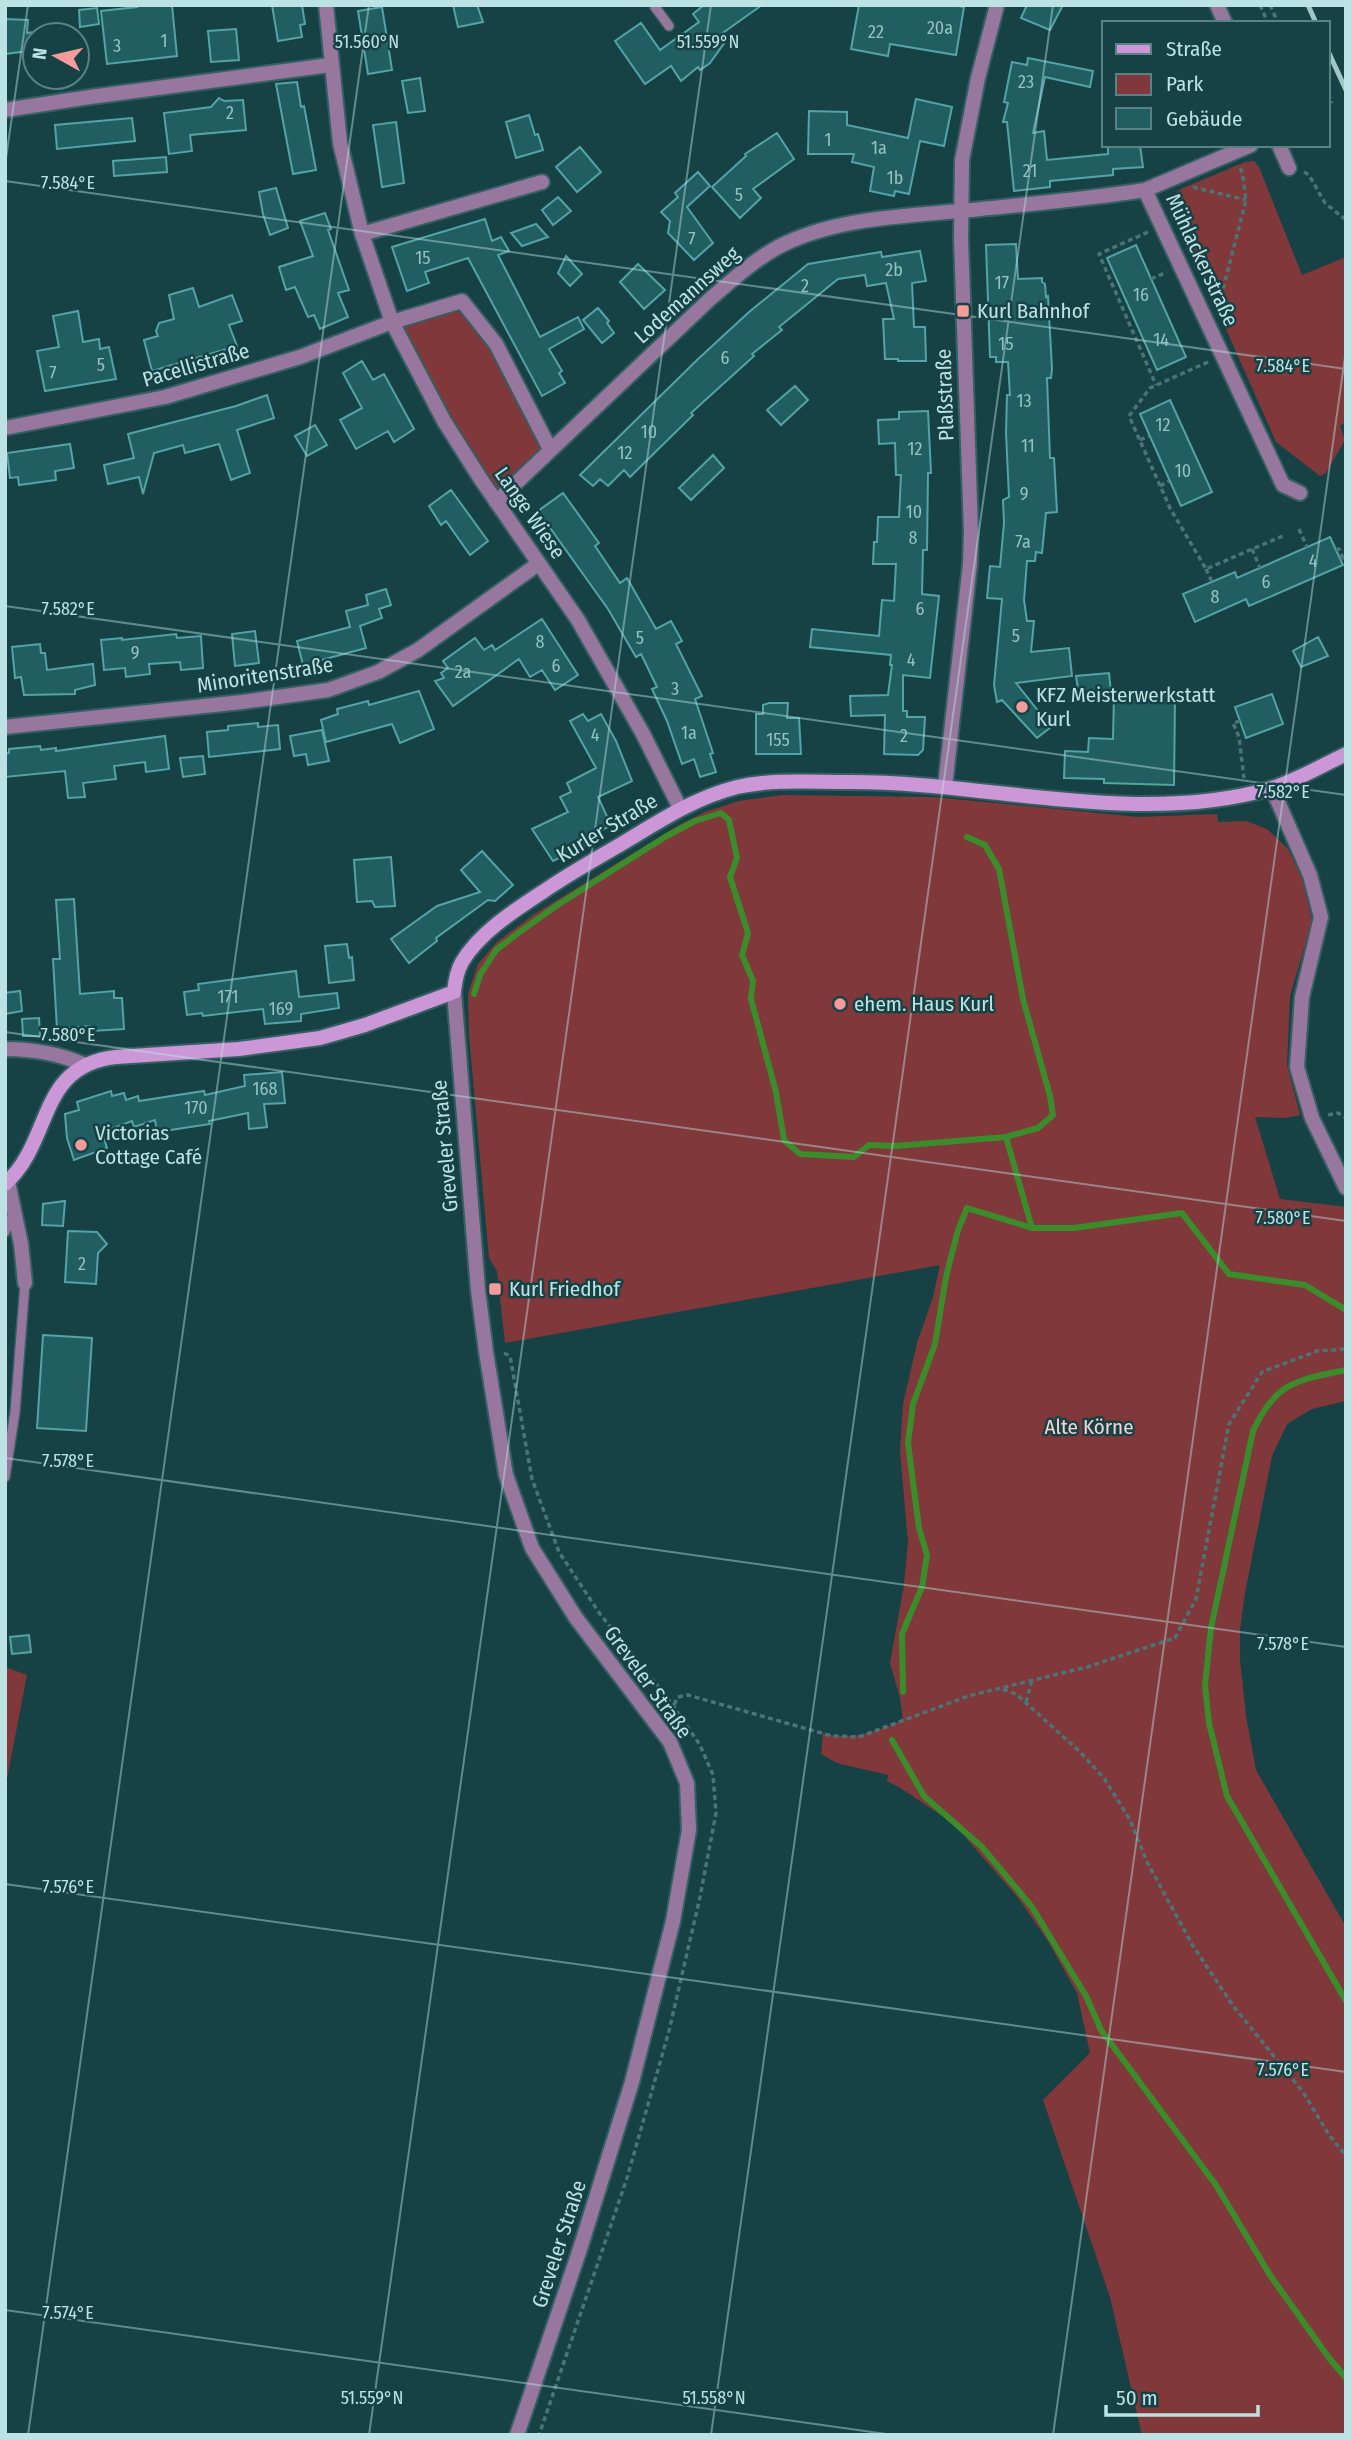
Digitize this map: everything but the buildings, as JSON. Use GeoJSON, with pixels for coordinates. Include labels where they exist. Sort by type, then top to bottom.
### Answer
{"type":"FeatureCollection","features":[{"type":"Feature","properties":{"kind":"main road","name":"Kurler Straße"},"geometry":{"type":"LineString","coordinates":[[454,992],[456,975],[463,961],[495,926],[558,882],[680,808],[739,787],[785,782],[896,782],[1079,800],[1194,803],[1272,788],[1346,754]]}},
{"type":"Feature","properties":{"kind":"main road"},"geometry":{"type":"LineString","coordinates":[[6,1183],[30,1150],[59,1087],[83,1065],[116,1057],[239,1049],[320,1038],[365,1025],[454,992]]}},
{"type":"Feature","properties":{"kind":"street","name":"Lange Wiese"},"geometry":{"type":"LineString","coordinates":[[326,5],[340,143],[362,234],[392,322],[444,421],[496,502],[578,620],[643,734],[680,808]]}},
{"type":"Feature","properties":{"kind":"street","name":"Plaßstraße"},"geometry":{"type":"LineString","coordinates":[[945,786],[970,564],[971,532],[961,211],[962,160],[980,68],[997,5]]}},
{"type":"Feature","properties":{"kind":"street"},"geometry":{"type":"LineString","coordinates":[[1217,5],[1224,21]]}},
{"type":"Feature","properties":{"kind":"street"},"geometry":{"type":"LineString","coordinates":[[5,110],[330,65]]}},
{"type":"Feature","properties":{"kind":"street","name":"Mühlackerstraße"},"geometry":{"type":"LineString","coordinates":[[961,211],[1145,190],[1246,147]]}},
{"type":"Feature","properties":{"kind":"street"},"geometry":{"type":"LineString","coordinates":[[1280,147],[1294,169]]}},
{"type":"Feature","properties":{"kind":"street"},"geometry":{"type":"LineString","coordinates":[[362,234],[542,182]]}},
{"type":"Feature","properties":{"kind":"street","name":"Mühlackerstraße"},"geometry":{"type":"LineString","coordinates":[[1145,190],[1283,485],[1300,493]]}},
{"type":"Feature","properties":{"kind":"street","name":"Lodemannsweg"},"geometry":{"type":"LineString","coordinates":[[496,502],[735,276],[779,247],[814,233],[846,225],[961,211]]}},
{"type":"Feature","properties":{"kind":"street"},"geometry":{"type":"LineString","coordinates":[[392,322],[462,301],[495,344],[550,449]]}},
{"type":"Feature","properties":{"kind":"street","name":"Pacellistraße"},"geometry":{"type":"LineString","coordinates":[[5,428],[165,397],[300,357],[392,322]]}},
{"type":"Feature","properties":{"kind":"street","name":"Minoritenstraße"},"geometry":{"type":"LineString","coordinates":[[5,727],[242,702],[328,690],[378,671],[418,650],[538,564]]}},
{"type":"Feature","properties":{"kind":"street"},"geometry":{"type":"LineString","coordinates":[[1272,788],[1310,875],[1321,917],[1302,997],[1297,1067],[1312,1118],[1346,1188]]}},
{"type":"Feature","properties":{"kind":"street","name":"Greveler Straße"},"geometry":{"type":"LineString","coordinates":[[454,992],[477,1277],[506,1475],[532,1548],[576,1618],[670,1742],[687,1783],[690,1830],[673,1921],[628,2095],[580,2249],[517,2435]]}},
{"type":"Feature","properties":{"kind":"street"},"geometry":{"type":"LineString","coordinates":[[5,1049],[27,1049],[53,1054],[83,1065]]}},
{"type":"Feature","properties":{"kind":"street"},"geometry":{"type":"LineString","coordinates":[[6,1183],[21,1244],[25,1283]]}},
{"type":"Feature","properties":{"kind":"lane"},"geometry":{"type":"LineString","coordinates":[[657,5],[654,8],[669,26]]}},
{"type":"Feature","properties":{"kind":"lane"},"geometry":{"type":"LineString","coordinates":[[5,1232],[14,1212]]}},
{"type":"Feature","properties":{"kind":"lane"},"geometry":{"type":"LineString","coordinates":[[5,1477],[15,1412],[25,1283]]}},
{"type":"Feature","properties":{"kind":"path"},"geometry":{"type":"LineString","coordinates":[[1260,5],[1267,21]]}},
{"type":"Feature","properties":{"kind":"path"},"geometry":{"type":"LineString","coordinates":[[1270,5],[1277,21]]}},
{"type":"Feature","properties":{"kind":"path"},"geometry":{"type":"LineString","coordinates":[[1330,98],[1332,103]]}},
{"type":"Feature","properties":{"kind":"path"},"geometry":{"type":"LineString","coordinates":[[1294,169],[1310,175],[1325,203],[1346,220]]}},
{"type":"Feature","properties":{"kind":"path"},"geometry":{"type":"LineString","coordinates":[[1215,316],[1245,200],[1242,171]]}},
{"type":"Feature","properties":{"kind":"path"},"geometry":{"type":"LineString","coordinates":[[1182,185],[1245,200]]}},
{"type":"Feature","properties":{"kind":"path"},"geometry":{"type":"LineString","coordinates":[[1151,231],[1099,254],[1156,385]]}},
{"type":"Feature","properties":{"kind":"path"},"geometry":{"type":"LineString","coordinates":[[1151,279],[1169,271]]}},
{"type":"Feature","properties":{"kind":"path"},"geometry":{"type":"LineString","coordinates":[[1208,362],[1150,388],[1129,416],[1170,508],[1212,582]]}},
{"type":"Feature","properties":{"kind":"path"},"geometry":{"type":"LineString","coordinates":[[1140,440],[1149,436]]}},
{"type":"Feature","properties":{"kind":"path"},"geometry":{"type":"LineString","coordinates":[[1160,486],[1169,481]]}},
{"type":"Feature","properties":{"kind":"path"},"geometry":{"type":"LineString","coordinates":[[1299,529],[1307,547]]}},
{"type":"Feature","properties":{"kind":"path"},"geometry":{"type":"LineString","coordinates":[[1206,569],[1285,535]]}},
{"type":"Feature","properties":{"kind":"path"},"geometry":{"type":"LineString","coordinates":[[1252,549],[1261,568]]}},
{"type":"Feature","properties":{"kind":"path"},"geometry":{"type":"LineString","coordinates":[[1336,550],[1339,549],[1343,558],[1346,557]]}},
{"type":"Feature","properties":{"kind":"path"},"geometry":{"type":"LineString","coordinates":[[1240,721],[1233,723],[1239,737],[1244,778]]}},
{"type":"Feature","properties":{"kind":"path"},"geometry":{"type":"LineString","coordinates":[[1329,1115],[1338,1113],[1346,1118]]}},
{"type":"Feature","properties":{"kind":"path"},"geometry":{"type":"LineString","coordinates":[[664,1732],[672,1704],[678,1697],[688,1695],[832,1736],[859,1737],[968,1696],[1087,1667],[1175,1638],[1196,1599],[1229,1424],[1262,1372],[1317,1351],[1346,1349]]}},
{"type":"Feature","properties":{"kind":"path"},"geometry":{"type":"LineString","coordinates":[[486,1352],[499,1350],[510,1356],[532,1479],[559,1552],[600,1614],[672,1704],[700,1745],[713,1775],[716,1813],[669,2031],[627,2178],[539,2435]]}},
{"type":"Feature","properties":{"kind":"path"},"geometry":{"type":"LineString","coordinates":[[1026,1703],[1032,1681]]}},
{"type":"Feature","properties":{"kind":"path"},"geometry":{"type":"LineString","coordinates":[[1001,1688],[1016,1694],[1079,1751],[1104,1778],[1130,1819],[1147,1862],[1193,1946],[1234,2007],[1303,2092],[1329,2135],[1346,2156]]}},
{"type":"Feature","properties":{"kind":"green space"},"geometry":{"type":"Polygon","coordinates":[[[1254,161],[1259,167],[1302,275],[1346,257],[1346,422],[1340,426],[1345,440],[1326,473],[1320,476],[1276,442],[1171,205],[1176,192],[1183,188],[1245,162],[1254,161]]]}},
{"type":"Feature","properties":{"kind":"green space"},"geometry":{"type":"Polygon","coordinates":[[[462,301],[495,345],[550,449],[496,501],[392,322],[462,301]]]}},
{"type":"Feature","properties":{"kind":"green space"},"geometry":{"type":"Polygon","coordinates":[[[783,795],[933,797],[1138,817],[1217,814],[1218,822],[1246,821],[1267,829],[1288,849],[1303,880],[1312,921],[1290,996],[1287,1065],[1300,1115],[1285,1118],[1255,1117],[1280,1199],[1346,1207],[1346,1401],[1312,1409],[1287,1424],[1272,1456],[1245,1593],[1240,1630],[1240,1660],[1246,1716],[1256,1770],[1346,1927],[1346,2435],[1142,2435],[1110,2297],[1043,2100],[1090,2053],[1077,1993],[1048,1941],[1019,1899],[954,1824],[887,1781],[888,1775],[837,1763],[821,1754],[823,1733],[854,1736],[903,1720],[890,1663],[904,1585],[908,1542],[900,1451],[903,1404],[917,1343],[933,1297],[940,1265],[505,1343],[497,1271],[489,1258],[469,1035],[468,994],[478,964],[497,942],[533,915],[679,825],[705,812],[739,801],[783,795]]]}},
{"type":"Feature","properties":{"kind":"green space"},"geometry":{"type":"Polygon","coordinates":[[[5,1667],[27,1675],[5,1789],[5,1667]]]}},
{"type":"Feature","properties":{"kind":"waterway"},"geometry":{"type":"LineString","coordinates":[[474,994],[480,975],[496,950],[521,931],[665,837],[695,821],[721,813],[729,820],[737,858],[730,877],[748,933],[742,955],[753,981],[751,999],[776,1092],[784,1140],[800,1154],[854,1157],[869,1145],[896,1146],[1006,1137],[1038,1128],[1053,1115],[1023,999],[999,869],[985,845],[967,837]]}},
{"type":"Feature","properties":{"kind":"waterway"},"geometry":{"type":"LineString","coordinates":[[1006,1137],[1032,1228]]}},
{"type":"Feature","properties":{"kind":"waterway"},"geometry":{"type":"LineString","coordinates":[[903,1692],[902,1634],[922,1587],[927,1555],[919,1528],[908,1443],[913,1404],[935,1344],[946,1277],[958,1230],[967,1208],[1032,1228],[1074,1228],[1182,1213],[1229,1274],[1305,1285],[1346,1310]]}},
{"type":"Feature","properties":{"kind":"waterway","name":"Alte Körne"},"geometry":{"type":"LineString","coordinates":[[1346,1370],[1289,1386],[1270,1402],[1253,1431],[1211,1628],[1205,1685],[1209,1723],[1227,1796],[1346,2001]]}},
{"type":"Feature","properties":{"kind":"waterway"},"geometry":{"type":"LineString","coordinates":[[892,1740],[924,1796],[982,1847],[1032,1907],[1086,1996],[1101,2030],[1216,2185],[1270,2275],[1346,2378]]}},
{"type":"Feature","properties":{"kind":"railway"},"geometry":{"type":"LineString","coordinates":[[1308,5],[1315,21]]}},
{"type":"Feature","properties":{"kind":"railway"},"geometry":{"type":"LineString","coordinates":[[1330,55],[1346,90]]}},
{"type":"Feature","properties":{"kind":"place","name":"Kurl Bahnhof"},"geometry":{"type":"Point","coordinates":[963,311]}},
{"type":"Feature","properties":{"kind":"place","name":"KFZ Meisterwerkstatt Kurl"},"geometry":{"type":"Point","coordinates":[1022,707]}},
{"type":"Feature","properties":{"kind":"place","name":"ehem. Haus Kurl"},"geometry":{"type":"Point","coordinates":[840,1004]}},
{"type":"Feature","properties":{"kind":"place","name":"Victorias Cottage Café"},"geometry":{"type":"Point","coordinates":[81,1145]}},
{"type":"Feature","properties":{"kind":"place","name":"Kurl Friedhof"},"geometry":{"type":"Point","coordinates":[495,1289]}}]}
